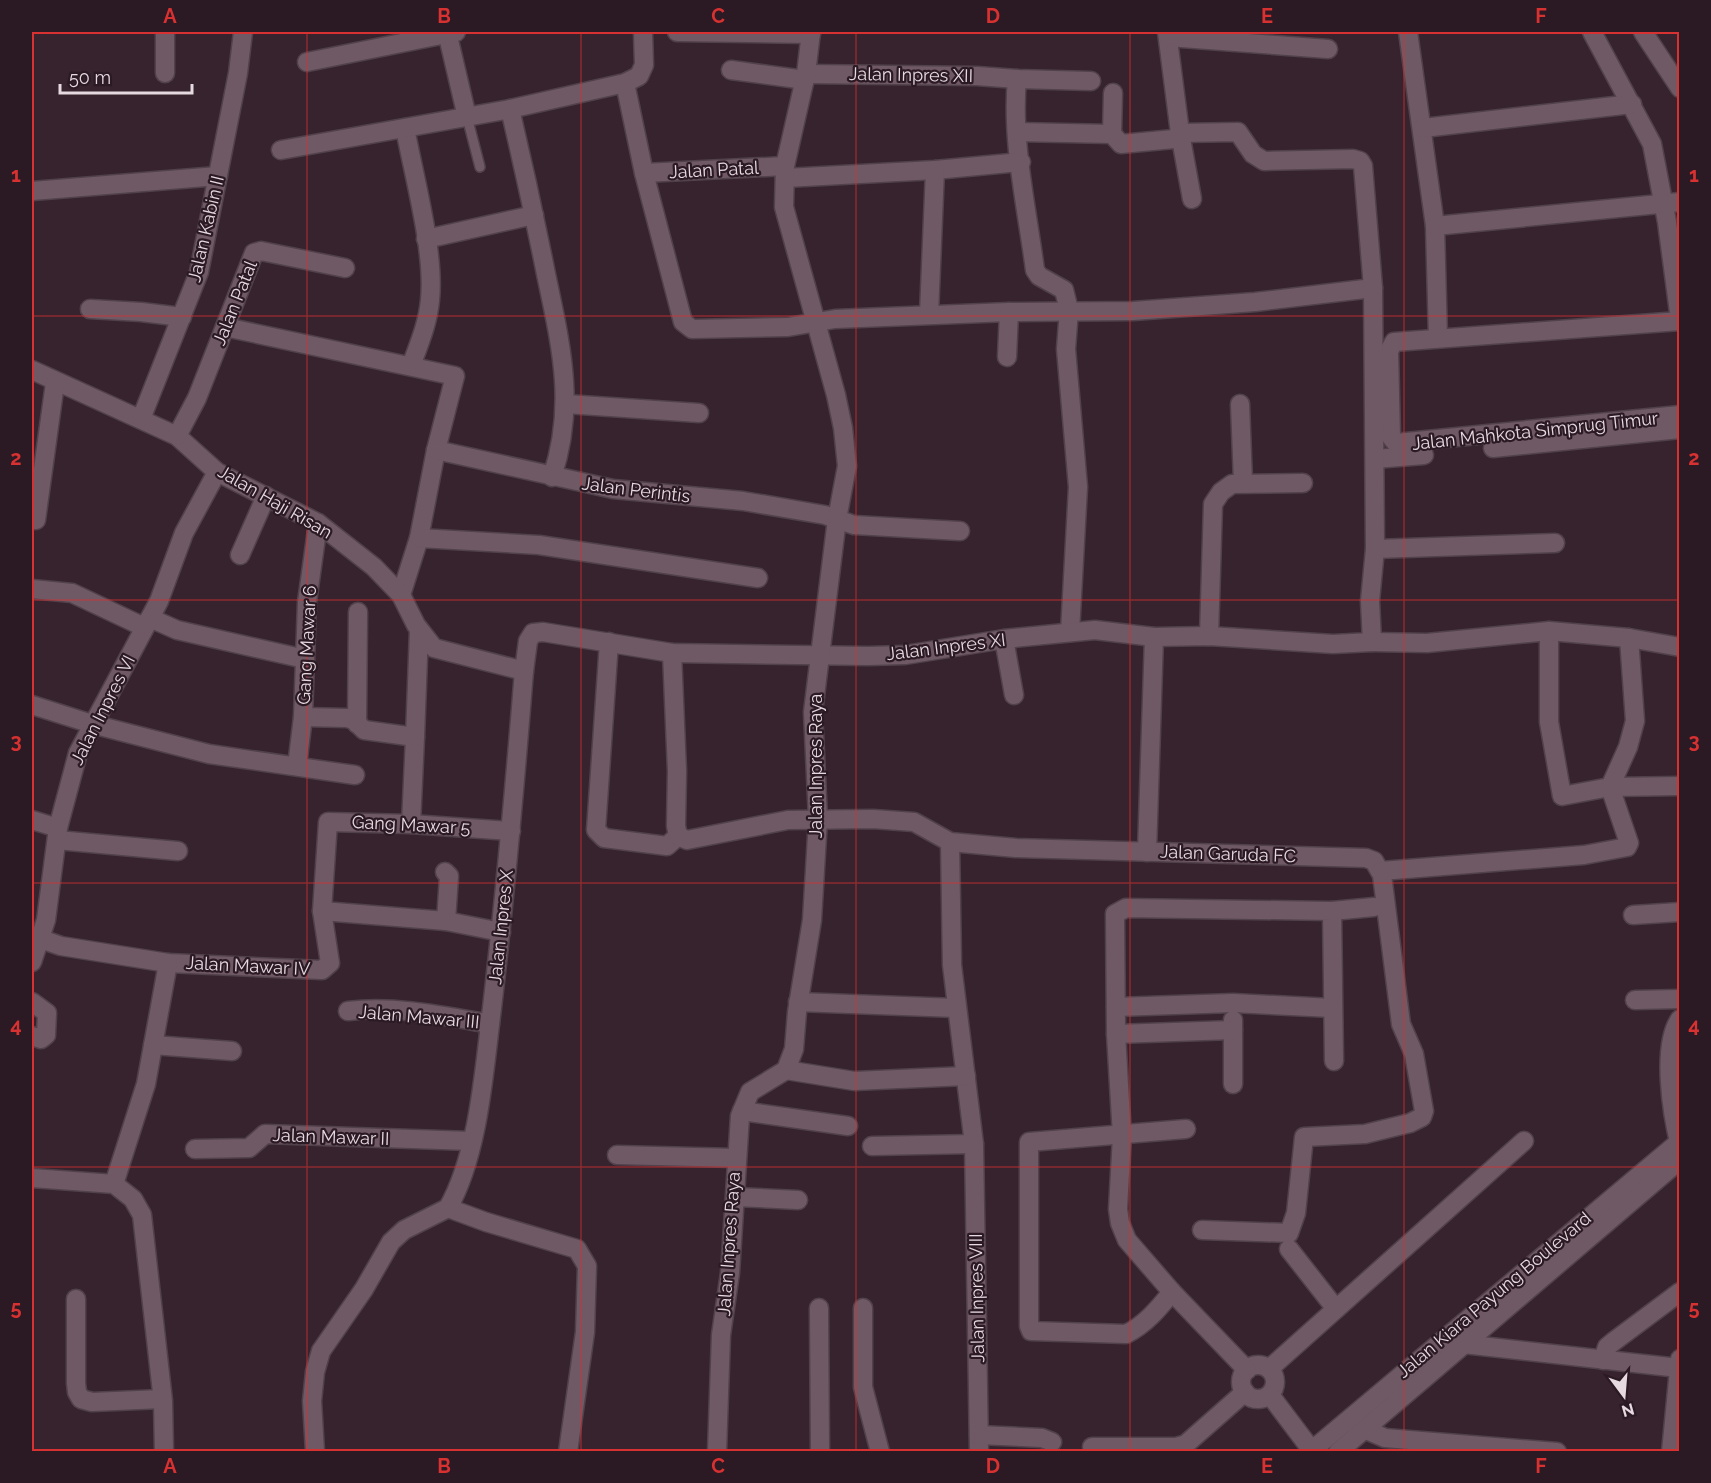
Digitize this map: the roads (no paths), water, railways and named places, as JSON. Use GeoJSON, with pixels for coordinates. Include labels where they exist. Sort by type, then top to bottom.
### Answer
{"type":"FeatureCollection","features":[{"type":"Feature","properties":{"kind":"street"},"geometry":{"type":"LineString","coordinates":[[165,32],[165,73]]}},
{"type":"Feature","properties":{"kind":"street","name":"Jalan Kabin II"},"geometry":{"type":"LineString","coordinates":[[141,419],[199,272],[243,32]]}},
{"type":"Feature","properties":{"kind":"street"},"geometry":{"type":"LineString","coordinates":[[307,62],[450,32],[467,117]]}},
{"type":"Feature","properties":{"kind":"street"},"geometry":{"type":"LineString","coordinates":[[280,150],[510,109],[625,83],[639,76],[644,65],[643,32]]}},
{"type":"Feature","properties":{"kind":"street"},"geometry":{"type":"LineString","coordinates":[[676,32],[811,33]]}},
{"type":"Feature","properties":{"kind":"street"},"geometry":{"type":"LineString","coordinates":[[1408,32],[1435,226],[1438,338]]}},
{"type":"Feature","properties":{"kind":"street","name":"Jalan Mahkota Simprug Timur"},"geometry":{"type":"LineString","coordinates":[[1592,32],[1652,144],[1672,203],[1680,320],[1395,342],[1389,347],[1390,437],[1396,443],[1680,415]]}},
{"type":"Feature","properties":{"kind":"street"},"geometry":{"type":"LineString","coordinates":[[1643,32],[1680,88]]}},
{"type":"Feature","properties":{"kind":"street","name":"Jalan Inpres Raya"},"geometry":{"type":"LineString","coordinates":[[717,1452],[721,1335],[730,1273],[736,1197],[735,1158],[742,1110],[750,1092],[786,1070],[794,1048],[798,1002],[812,920],[818,819],[813,712],[837,519],[847,466],[843,428],[817,321],[784,207],[785,172],[806,77],[811,33]]}},
{"type":"Feature","properties":{"kind":"street"},"geometry":{"type":"LineString","coordinates":[[1192,199],[1180,133],[1167,34],[1328,50]]}},
{"type":"Feature","properties":{"kind":"street","name":"Jalan Inpres XII"},"geometry":{"type":"LineString","coordinates":[[731,70],[806,77],[977,75],[1017,80],[1091,81]]}},
{"type":"Feature","properties":{"kind":"street"},"geometry":{"type":"LineString","coordinates":[[1017,80],[1014,102],[1035,270],[1039,276],[1064,290],[1069,310],[1066,349],[1078,487],[1070,632]]}},
{"type":"Feature","properties":{"kind":"street"},"geometry":{"type":"LineString","coordinates":[[625,83],[644,173],[683,322],[692,329],[788,327],[817,321],[929,314],[1166,309],[1255,302],[1373,288]]}},
{"type":"Feature","properties":{"kind":"street"},"geometry":{"type":"LineString","coordinates":[[1112,134],[1113,93]]}},
{"type":"Feature","properties":{"kind":"street"},"geometry":{"type":"LineString","coordinates":[[1423,128],[1632,104]]}},
{"type":"Feature","properties":{"kind":"street"},"geometry":{"type":"LineString","coordinates":[[510,109],[560,344],[566,404],[562,446],[552,477]]}},
{"type":"Feature","properties":{"kind":"street"},"geometry":{"type":"LineString","coordinates":[[405,128],[426,239],[430,297],[427,323],[411,366]]}},
{"type":"Feature","properties":{"kind":"street"},"geometry":{"type":"LineString","coordinates":[[1017,132],[1112,134],[1122,144],[1173,139],[1180,133],[1238,132],[1252,154],[1264,161],[1360,161],[1365,174],[1373,288],[1375,549],[1370,601],[1372,642]]}},
{"type":"Feature","properties":{"kind":"street","name":"Jalan Patal"},"geometry":{"type":"LineString","coordinates":[[644,173],[935,170],[1021,162]]}},
{"type":"Feature","properties":{"kind":"street"},"geometry":{"type":"LineString","coordinates":[[929,314],[935,170]]}},
{"type":"Feature","properties":{"kind":"street"},"geometry":{"type":"LineString","coordinates":[[32,191],[218,176]]}},
{"type":"Feature","properties":{"kind":"street"},"geometry":{"type":"LineString","coordinates":[[1435,226],[1672,203]]}},
{"type":"Feature","properties":{"kind":"street"},"geometry":{"type":"LineString","coordinates":[[426,239],[534,215]]}},
{"type":"Feature","properties":{"kind":"street","name":"Jalan Patal"},"geometry":{"type":"LineString","coordinates":[[177,436],[197,398],[254,253],[261,251],[345,268]]}},
{"type":"Feature","properties":{"kind":"street"},"geometry":{"type":"LineString","coordinates":[[90,309],[182,317]]}},
{"type":"Feature","properties":{"kind":"street"},"geometry":{"type":"LineString","coordinates":[[1007,357],[1009,312]]}},
{"type":"Feature","properties":{"kind":"street"},"geometry":{"type":"LineString","coordinates":[[225,327],[454,376],[436,450],[419,538],[401,595]]}},
{"type":"Feature","properties":{"kind":"street","name":"Jalan Haji Risan"},"geometry":{"type":"LineString","coordinates":[[32,370],[55,383],[177,436],[217,472],[318,523],[374,567],[401,595],[419,630],[434,648],[524,671]]}},
{"type":"Feature","properties":{"kind":"street"},"geometry":{"type":"LineString","coordinates":[[36,520],[55,383]]}},
{"type":"Feature","properties":{"kind":"street"},"geometry":{"type":"LineString","coordinates":[[566,404],[699,413]]}},
{"type":"Feature","properties":{"kind":"street"},"geometry":{"type":"LineString","coordinates":[[1240,404],[1243,483]]}},
{"type":"Feature","properties":{"kind":"street"},"geometry":{"type":"LineString","coordinates":[[1375,459],[1680,429]]}},
{"type":"Feature","properties":{"kind":"street","name":"Jalan Perintis"},"geometry":{"type":"LineString","coordinates":[[436,450],[613,489],[743,501],[837,519],[854,525],[960,531]]}},
{"type":"Feature","properties":{"kind":"street","name":"Jalan Inpres VI"},"geometry":{"type":"LineString","coordinates":[[32,962],[36,937],[52,888],[58,834],[71,772],[92,724],[114,689],[159,601],[184,533],[217,472]]}},
{"type":"Feature","properties":{"kind":"street"},"geometry":{"type":"LineString","coordinates":[[1209,636],[1213,504],[1221,492],[1232,484],[1304,483]]}},
{"type":"Feature","properties":{"kind":"street"},"geometry":{"type":"LineString","coordinates":[[240,555],[266,496]]}},
{"type":"Feature","properties":{"kind":"street","name":"Gang Mawar 6"},"geometry":{"type":"LineString","coordinates":[[297,766],[303,717],[307,602],[318,523]]}},
{"type":"Feature","properties":{"kind":"street"},"geometry":{"type":"LineString","coordinates":[[419,538],[539,545],[758,578]]}},
{"type":"Feature","properties":{"kind":"street"},"geometry":{"type":"LineString","coordinates":[[1375,549],[1555,543]]}},
{"type":"Feature","properties":{"kind":"street"},"geometry":{"type":"LineString","coordinates":[[32,589],[72,593],[147,623],[305,659]]}},
{"type":"Feature","properties":{"kind":"street"},"geometry":{"type":"LineString","coordinates":[[357,724],[358,612]]}},
{"type":"Feature","properties":{"kind":"street"},"geometry":{"type":"LineString","coordinates":[[411,824],[419,630]]}},
{"type":"Feature","properties":{"kind":"street","name":"Jalan Inpres XI"},"geometry":{"type":"LineString","coordinates":[[820,655],[906,655],[1004,639],[1095,630],[1154,637],[1209,636],[1334,644],[1427,643],[1549,631],[1629,638],[1680,647]]}},
{"type":"Feature","properties":{"kind":"street"},"geometry":{"type":"LineString","coordinates":[[1549,631],[1549,722],[1560,794],[1565,797],[1610,787],[1680,786]]}},
{"type":"Feature","properties":{"kind":"street","name":"Jalan Inpres X"},"geometry":{"type":"LineString","coordinates":[[448,1208],[471,1141],[490,1024],[511,831],[524,671],[528,641],[532,633],[543,632],[672,652],[820,655]]}},
{"type":"Feature","properties":{"kind":"street"},"geometry":{"type":"LineString","coordinates":[[1147,852],[1154,637]]}},
{"type":"Feature","properties":{"kind":"street"},"geometry":{"type":"LineString","coordinates":[[1202,1230],[1289,1233],[1296,1213],[1304,1137],[1365,1134],[1418,1120],[1424,1111],[1414,1054],[1401,1024],[1381,872],[1584,855],[1627,847],[1628,834],[1610,787],[1628,747],[1635,721],[1629,638]]}},
{"type":"Feature","properties":{"kind":"street"},"geometry":{"type":"LineString","coordinates":[[1004,639],[1014,695]]}},
{"type":"Feature","properties":{"kind":"street","name":"Jalan Garuda FC"},"geometry":{"type":"LineString","coordinates":[[609,642],[596,830],[604,838],[667,846],[678,836],[687,840],[788,820],[873,819],[914,822],[950,842],[1016,848],[1366,858],[1374,861],[1381,872]]}},
{"type":"Feature","properties":{"kind":"street"},"geometry":{"type":"LineString","coordinates":[[672,652],[678,836]]}},
{"type":"Feature","properties":{"kind":"street"},"geometry":{"type":"LineString","coordinates":[[32,705],[92,724],[209,754],[355,775]]}},
{"type":"Feature","properties":{"kind":"street"},"geometry":{"type":"LineString","coordinates":[[303,717],[347,718],[364,730],[415,737]]}},
{"type":"Feature","properties":{"kind":"street"},"geometry":{"type":"LineString","coordinates":[[32,820],[58,834],[178,851]]}},
{"type":"Feature","properties":{"kind":"street","name":"Gang Mawar 5"},"geometry":{"type":"LineString","coordinates":[[322,911],[328,822],[411,824],[511,831]]}},
{"type":"Feature","properties":{"kind":"street","name":"Jalan Inpres VIII"},"geometry":{"type":"LineString","coordinates":[[950,842],[952,965],[974,1144],[979,1443]]}},
{"type":"Feature","properties":{"kind":"street"},"geometry":{"type":"LineString","coordinates":[[445,872],[449,876],[446,921]]}},
{"type":"Feature","properties":{"kind":"street"},"geometry":{"type":"LineString","coordinates":[[1247,1370],[1172,1292],[1127,1240],[1120,1223],[1118,1209],[1122,1136],[1113,921],[1119,910],[1332,911],[1374,907]]}},
{"type":"Feature","properties":{"kind":"street"},"geometry":{"type":"LineString","coordinates":[[322,911],[446,921],[501,932]]}},
{"type":"Feature","properties":{"kind":"street","name":"Jalan Mawar IV"},"geometry":{"type":"LineString","coordinates":[[36,937],[61,946],[168,963],[322,970],[330,963],[330,954],[322,911]]}},
{"type":"Feature","properties":{"kind":"street"},"geometry":{"type":"LineString","coordinates":[[1332,911],[1334,1061]]}},
{"type":"Feature","properties":{"kind":"street"},"geometry":{"type":"LineString","coordinates":[[1634,915],[1680,912]]}},
{"type":"Feature","properties":{"kind":"street"},"geometry":{"type":"LineString","coordinates":[[114,1184],[140,1107],[168,963]]}},
{"type":"Feature","properties":{"kind":"street"},"geometry":{"type":"LineString","coordinates":[[1635,1000],[1680,999]]}},
{"type":"Feature","properties":{"kind":"street"},"geometry":{"type":"LineString","coordinates":[[32,1002],[46,1013],[47,1027],[46,1035],[41,1039],[32,1036]]}},
{"type":"Feature","properties":{"kind":"street"},"geometry":{"type":"LineString","coordinates":[[798,1002],[956,1008]]}},
{"type":"Feature","properties":{"kind":"street"},"geometry":{"type":"LineString","coordinates":[[1116,1007],[1233,1003],[1332,1008]]}},
{"type":"Feature","properties":{"kind":"street"},"geometry":{"type":"LineString","coordinates":[[1233,1003],[1233,1084]]}},
{"type":"Feature","properties":{"kind":"street","name":"Jalan Mawar III"},"geometry":{"type":"LineString","coordinates":[[348,1011],[363,1009],[435,1015],[490,1024]]}},
{"type":"Feature","properties":{"kind":"street"},"geometry":{"type":"LineString","coordinates":[[1679,1149],[1669,1059],[1670,1040],[1680,1019]]}},
{"type":"Feature","properties":{"kind":"street"},"geometry":{"type":"LineString","coordinates":[[1116,1034],[1233,1030]]}},
{"type":"Feature","properties":{"kind":"street"},"geometry":{"type":"LineString","coordinates":[[153,1045],[232,1051]]}},
{"type":"Feature","properties":{"kind":"street"},"geometry":{"type":"LineString","coordinates":[[786,1070],[854,1081],[966,1076]]}},
{"type":"Feature","properties":{"kind":"street"},"geometry":{"type":"LineString","coordinates":[[742,1110],[848,1125]]}},
{"type":"Feature","properties":{"kind":"street"},"geometry":{"type":"LineString","coordinates":[[1172,1292],[1158,1310],[1126,1334],[1031,1331],[1029,1326],[1029,1142],[1186,1129]]}},
{"type":"Feature","properties":{"kind":"street","name":"Jalan Mawar II"},"geometry":{"type":"LineString","coordinates":[[195,1149],[249,1148],[265,1134],[471,1141]]}},
{"type":"Feature","properties":{"kind":"street"},"geometry":{"type":"LineString","coordinates":[[1269,1369],[1524,1141]]}},
{"type":"Feature","properties":{"kind":"street"},"geometry":{"type":"LineString","coordinates":[[872,1146],[974,1144]]}},
{"type":"Feature","properties":{"kind":"street","name":"Jalan Kiara Payung Boulevard"},"geometry":{"type":"LineString","coordinates":[[1311,1451],[1440,1340],[1679,1149]]}},
{"type":"Feature","properties":{"kind":"street","name":"Jalan Kiara Payung Boulevard"},"geometry":{"type":"LineString","coordinates":[[1338,1452],[1679,1149]]}},
{"type":"Feature","properties":{"kind":"street"},"geometry":{"type":"LineString","coordinates":[[617,1155],[735,1158]]}},
{"type":"Feature","properties":{"kind":"street"},"geometry":{"type":"LineString","coordinates":[[32,1178],[114,1184],[133,1199],[142,1215],[162,1399],[164,1452]]}},
{"type":"Feature","properties":{"kind":"street"},"geometry":{"type":"LineString","coordinates":[[736,1197],[798,1200]]}},
{"type":"Feature","properties":{"kind":"street"},"geometry":{"type":"LineString","coordinates":[[315,1452],[312,1401],[315,1372],[321,1351],[364,1289],[391,1242],[404,1230],[448,1208],[577,1249],[587,1266],[585,1332],[568,1452]]}},
{"type":"Feature","properties":{"kind":"street"},"geometry":{"type":"LineString","coordinates":[[1289,1250],[1336,1309]]}},
{"type":"Feature","properties":{"kind":"street"},"geometry":{"type":"LineString","coordinates":[[1603,1360],[1608,1347],[1613,1342],[1680,1292]]}},
{"type":"Feature","properties":{"kind":"street"},"geometry":{"type":"LineString","coordinates":[[76,1299],[76,1383],[81,1399],[92,1402],[162,1399]]}},
{"type":"Feature","properties":{"kind":"street"},"geometry":{"type":"LineString","coordinates":[[819,1308],[820,1452]]}},
{"type":"Feature","properties":{"kind":"street"},"geometry":{"type":"LineString","coordinates":[[863,1308],[863,1387],[880,1452]]}},
{"type":"Feature","properties":{"kind":"street"},"geometry":{"type":"LineString","coordinates":[[1440,1340],[1679,1368]]}},
{"type":"Feature","properties":{"kind":"street"},"geometry":{"type":"LineString","coordinates":[[1671,1452],[1680,1359]]}},
{"type":"Feature","properties":{"kind":"street"},"geometry":{"type":"LineString","coordinates":[[1262,1366],[1269,1369],[1275,1377],[1275,1386],[1270,1395],[1262,1399],[1252,1398],[1245,1392],[1242,1377],[1247,1370],[1262,1366]]}},
{"type":"Feature","properties":{"kind":"street"},"geometry":{"type":"LineString","coordinates":[[1092,1447],[1176,1447],[1186,1444],[1245,1392]]}},
{"type":"Feature","properties":{"kind":"street"},"geometry":{"type":"LineString","coordinates":[[1270,1395],[1311,1451]]}},
{"type":"Feature","properties":{"kind":"street"},"geometry":{"type":"LineString","coordinates":[[1345,1420],[1385,1438],[1557,1452]]}},
{"type":"Feature","properties":{"kind":"street"},"geometry":{"type":"LineString","coordinates":[[979,1443],[1042,1438],[1052,1442]]}},
{"type":"Feature","properties":{"kind":"lane"},"geometry":{"type":"LineString","coordinates":[[467,117],[480,167]]}}]}
